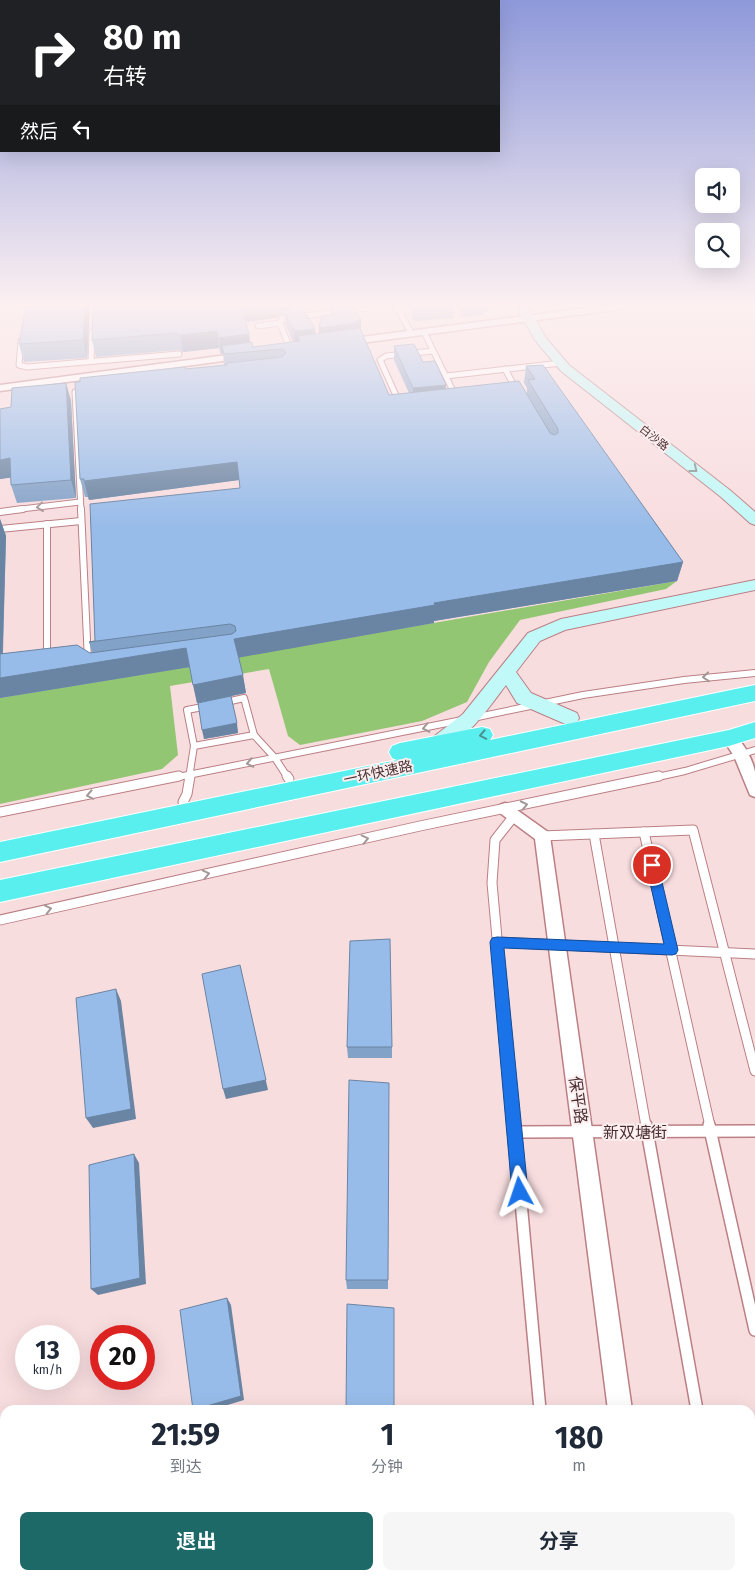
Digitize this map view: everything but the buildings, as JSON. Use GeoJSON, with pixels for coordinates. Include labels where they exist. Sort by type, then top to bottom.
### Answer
{"type":"FeatureCollection","features":[{"type":"Feature","properties":{"kind":"highway"},"geometry":{"type":"LineString","coordinates":[[0,838],[184,802],[439,743],[570,718],[755,687]]}},
{"type":"Feature","properties":{"kind":"highway","name":"一环快速路"},"geometry":{"type":"LineString","coordinates":[[0,875],[630,732],[755,693]]}},
{"type":"Feature","properties":{"kind":"highway","name":"一环快速路"},"geometry":{"type":"LineString","coordinates":[[0,852],[630,732],[755,717]]}},
{"type":"Feature","properties":{"kind":"highway"},"geometry":{"type":"LineString","coordinates":[[0,891],[735,746],[755,730]]}},
{"type":"Feature","properties":{"kind":"main road","name":"白沙路"},"geometry":{"type":"LineString","coordinates":[[580,379],[755,520]]}},
{"type":"Feature","properties":{"kind":"main road","name":"白沙路"},"geometry":{"type":"LineString","coordinates":[[594,379],[755,502]]}},
{"type":"Feature","properties":{"kind":"main road"},"geometry":{"type":"LineString","coordinates":[[439,743],[470,719],[534,637],[561,625],[755,585]]}},
{"type":"Feature","properties":{"kind":"main road"},"geometry":{"type":"LineString","coordinates":[[506,672],[524,698],[536,705],[570,718]]}},
{"type":"Feature","properties":{"kind":"street"},"geometry":{"type":"LineString","coordinates":[[0,388],[85,379]]}},
{"type":"Feature","properties":{"kind":"street"},"geometry":{"type":"LineString","coordinates":[[735,746],[755,791]]}},
{"type":"Feature","properties":{"kind":"street"},"geometry":{"type":"LineString","coordinates":[[509,812],[542,836]]}},
{"type":"Feature","properties":{"kind":"street","name":"保平路"},"geometry":{"type":"LineString","coordinates":[[542,836],[619,1405]]}},
{"type":"Feature","properties":{"kind":"lane"},"geometry":{"type":"LineString","coordinates":[[389,379],[402,408]]}},
{"type":"Feature","properties":{"kind":"lane"},"geometry":{"type":"LineString","coordinates":[[447,379],[458,401],[448,402]]}},
{"type":"Feature","properties":{"kind":"lane"},"geometry":{"type":"LineString","coordinates":[[511,379],[519,393]]}},
{"type":"Feature","properties":{"kind":"lane"},"geometry":{"type":"LineString","coordinates":[[95,390],[75,392],[88,662],[95,666]]}},
{"type":"Feature","properties":{"kind":"lane"},"geometry":{"type":"LineString","coordinates":[[0,512],[80,502]]}},
{"type":"Feature","properties":{"kind":"lane"},"geometry":{"type":"LineString","coordinates":[[81,510],[91,509]]}},
{"type":"Feature","properties":{"kind":"lane"},"geometry":{"type":"LineString","coordinates":[[0,530],[81,521]]}},
{"type":"Feature","properties":{"kind":"lane"},"geometry":{"type":"LineString","coordinates":[[47,524],[47,662]]}},
{"type":"Feature","properties":{"kind":"lane"},"geometry":{"type":"LineString","coordinates":[[80,658],[88,658]]}},
{"type":"Feature","properties":{"kind":"lane"},"geometry":{"type":"LineString","coordinates":[[39,662],[55,661]]}},
{"type":"Feature","properties":{"kind":"lane"},"geometry":{"type":"LineString","coordinates":[[0,812],[583,695],[684,680],[755,673]]}},
{"type":"Feature","properties":{"kind":"lane"},"geometry":{"type":"LineString","coordinates":[[184,802],[187,794],[194,746],[187,710],[244,698],[254,735],[276,758],[290,779]]}},
{"type":"Feature","properties":{"kind":"lane"},"geometry":{"type":"LineString","coordinates":[[194,746],[254,735]]}},
{"type":"Feature","properties":{"kind":"lane"},"geometry":{"type":"LineString","coordinates":[[0,920],[509,812],[686,771],[735,746],[755,750]]}},
{"type":"Feature","properties":{"kind":"lane"},"geometry":{"type":"LineString","coordinates":[[509,812],[495,840],[492,884],[540,1405]]}},
{"type":"Feature","properties":{"kind":"lane"},"geometry":{"type":"LineString","coordinates":[[542,836],[692,830],[755,1071]]}},
{"type":"Feature","properties":{"kind":"lane"},"geometry":{"type":"LineString","coordinates":[[644,832],[672,950],[755,1330]]}},
{"type":"Feature","properties":{"kind":"lane"},"geometry":{"type":"LineString","coordinates":[[594,834],[697,1405]]}},
{"type":"Feature","properties":{"kind":"lane"},"geometry":{"type":"LineString","coordinates":[[497,942],[755,954]]}},
{"type":"Feature","properties":{"kind":"lane","name":"新双塘街"},"geometry":{"type":"LineString","coordinates":[[515,1132],[755,1131]]}},
{"type":"Feature","properties":{"kind":"green space"},"geometry":{"type":"Polygon","coordinates":[[[677,581],[666,589],[520,620],[489,662],[467,702],[422,721],[300,745],[288,736],[269,669],[170,686],[178,755],[162,769],[0,804],[0,698],[677,581]]]}},
{"type":"Feature","properties":{"kind":"route"},"geometry":{"type":"LineString","coordinates":[[520,1192],[497,942],[672,950],[652,865]]}}]}
